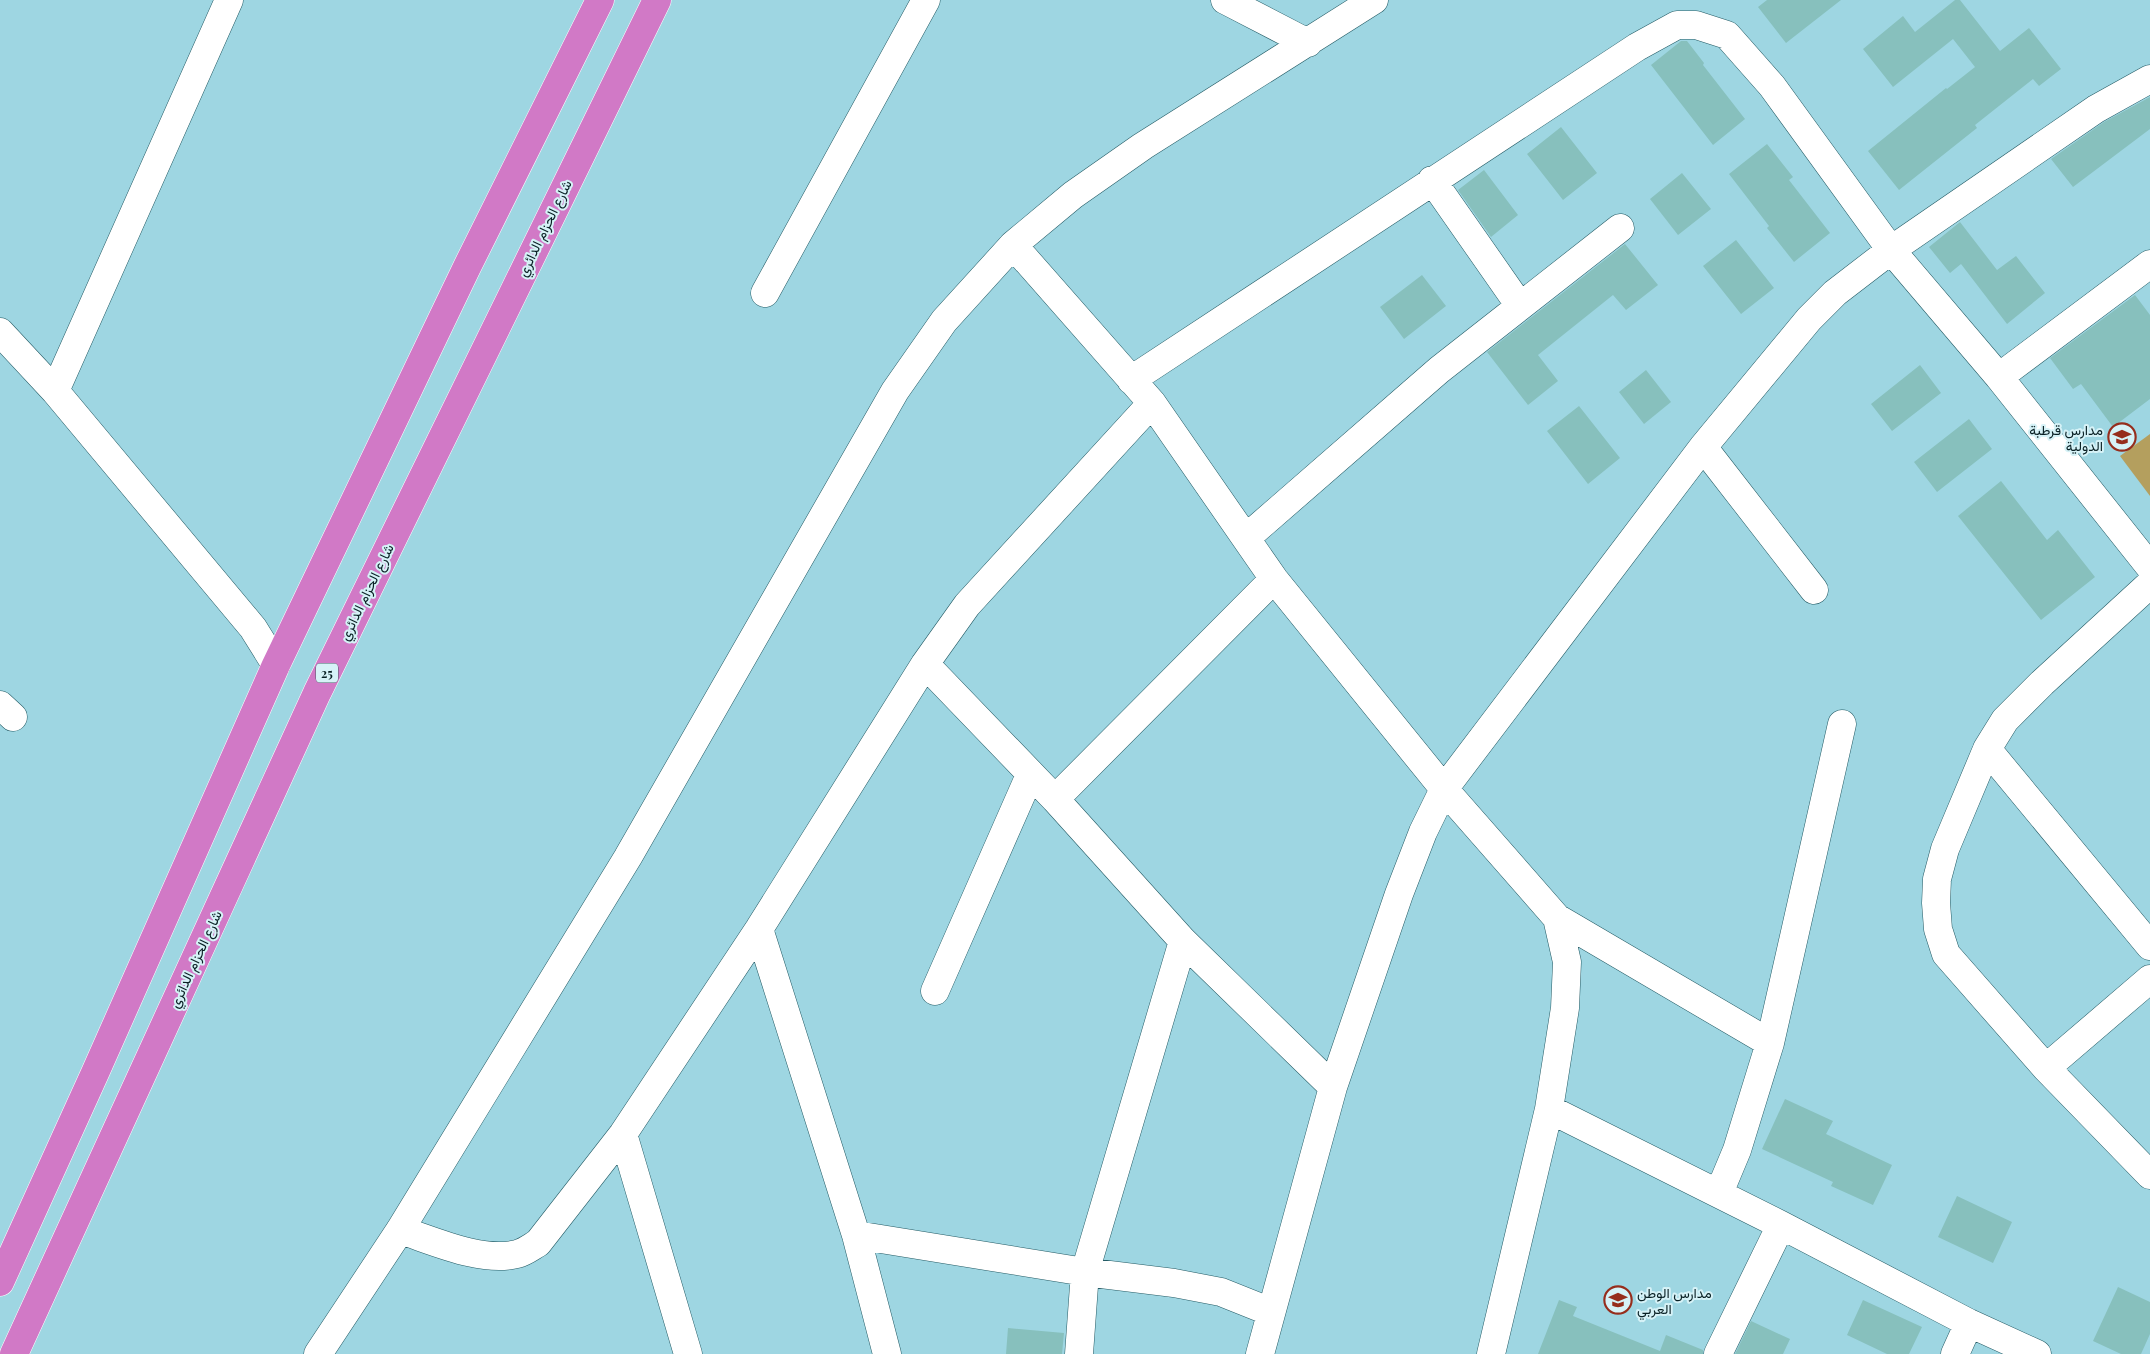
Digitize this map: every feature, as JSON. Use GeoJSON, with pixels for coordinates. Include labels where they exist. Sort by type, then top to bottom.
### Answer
{"type":"FeatureCollection","features":[{"type":"Feature","properties":{"kind":"highway"},"geometry":{"type":"LineString","coordinates":[[0,1282],[276,665],[467,267],[600,0]]}},
{"type":"Feature","properties":{"kind":"highway","name":"شارع الحزام الدائري"},"geometry":{"type":"LineString","coordinates":[[14,1354],[317,693],[657,0]]}},
{"type":"Feature","properties":{"kind":"street"},"geometry":{"type":"LineString","coordinates":[[55,391],[229,0]]}},
{"type":"Feature","properties":{"kind":"street"},"geometry":{"type":"LineString","coordinates":[[765,293],[926,0]]}},
{"type":"Feature","properties":{"kind":"street"},"geometry":{"type":"LineString","coordinates":[[1225,0],[1308,43]]}},
{"type":"Feature","properties":{"kind":"street"},"geometry":{"type":"LineString","coordinates":[[318,1354],[400,1230],[628,857],[895,391],[944,321],[1013,245],[1073,196],[1143,146],[1374,0]]}},
{"type":"Feature","properties":{"kind":"street"},"geometry":{"type":"LineString","coordinates":[[1131,380],[1432,180],[1637,47],[1677,25],[1696,25],[1727,35],[1772,86],[1892,250],[1998,377],[2150,567]]}},
{"type":"Feature","properties":{"kind":"street"},"geometry":{"type":"LineString","coordinates":[[1260,1354],[1333,1087],[1422,832],[1444,789],[1703,447],[1809,319],[1835,293],[1892,250],[2096,108],[2150,79]]}},
{"type":"Feature","properties":{"kind":"street"},"geometry":{"type":"LineString","coordinates":[[1432,180],[1520,306]]}},
{"type":"Feature","properties":{"kind":"street"},"geometry":{"type":"LineString","coordinates":[[1246,538],[1439,370],[1620,228]]}},
{"type":"Feature","properties":{"kind":"street"},"geometry":{"type":"LineString","coordinates":[[1013,245],[1152,403],[1274,579],[1444,789],[1557,918],[1770,1043]]}},
{"type":"Feature","properties":{"kind":"street"},"geometry":{"type":"LineString","coordinates":[[1998,377],[2150,264]]}},
{"type":"Feature","properties":{"kind":"street"},"geometry":{"type":"LineString","coordinates":[[0,332],[55,391],[253,628],[276,665]]}},
{"type":"Feature","properties":{"kind":"street"},"geometry":{"type":"LineString","coordinates":[[400,1230],[479,1255],[506,1256],[528,1250],[538,1243],[623,1134],[759,928],[925,664],[966,605],[1152,403]]}},
{"type":"Feature","properties":{"kind":"street"},"geometry":{"type":"LineString","coordinates":[[1703,447],[1814,590]]}},
{"type":"Feature","properties":{"kind":"street"},"geometry":{"type":"LineString","coordinates":[[1055,799],[1274,579]]}},
{"type":"Feature","properties":{"kind":"street"},"geometry":{"type":"LineString","coordinates":[[2150,584],[2042,683],[2005,720],[1987,749],[1945,849],[1937,879],[1936,903],[1938,929],[1946,954],[2046,1068],[2150,1175]]}},
{"type":"Feature","properties":{"kind":"street"},"geometry":{"type":"LineString","coordinates":[[925,664],[1055,799],[1183,941],[1333,1087]]}},
{"type":"Feature","properties":{"kind":"street"},"geometry":{"type":"LineString","coordinates":[[1719,1193],[1737,1150],[1770,1043],[1842,724]]}},
{"type":"Feature","properties":{"kind":"street"},"geometry":{"type":"LineString","coordinates":[[1987,749],[2150,946]]}},
{"type":"Feature","properties":{"kind":"street"},"geometry":{"type":"LineString","coordinates":[[935,991],[1030,775]]}},
{"type":"Feature","properties":{"kind":"street"},"geometry":{"type":"LineString","coordinates":[[1491,1354],[1549,1109],[1565,1008],[1567,962],[1557,918]]}},
{"type":"Feature","properties":{"kind":"street"},"geometry":{"type":"LineString","coordinates":[[759,928],[856,1235],[887,1354]]}},
{"type":"Feature","properties":{"kind":"street"},"geometry":{"type":"LineString","coordinates":[[1079,1354],[1085,1272],[1183,941]]}},
{"type":"Feature","properties":{"kind":"street"},"geometry":{"type":"LineString","coordinates":[[2046,1068],[2150,979]]}},
{"type":"Feature","properties":{"kind":"street"},"geometry":{"type":"LineString","coordinates":[[1549,1109],[1719,1193],[1969,1323],[2036,1354]]}},
{"type":"Feature","properties":{"kind":"street"},"geometry":{"type":"LineString","coordinates":[[623,1134],[688,1354]]}},
{"type":"Feature","properties":{"kind":"street"},"geometry":{"type":"LineString","coordinates":[[1718,1354],[1781,1225]]}},
{"type":"Feature","properties":{"kind":"street"},"geometry":{"type":"LineString","coordinates":[[856,1235],[1085,1272],[1174,1283],[1221,1292],[1271,1312]]}},
{"type":"Feature","properties":{"kind":"street"},"geometry":{"type":"LineString","coordinates":[[1955,1354],[1969,1323]]}},
{"type":"Feature","properties":{"kind":"shaded area"},"geometry":{"type":"Polygon","coordinates":[[[2150,434],[2150,496],[2120,456],[2150,434]]]}},
{"type":"Feature","properties":{"kind":"building"},"geometry":{"type":"Polygon","coordinates":[[[1767,0],[1841,0],[1786,43],[1758,7],[1767,0]]]}},
{"type":"Feature","properties":{"kind":"building"},"geometry":{"type":"Polygon","coordinates":[[[1955,0],[1960,0],[2000,51],[2029,28],[2061,69],[2039,86],[2033,79],[1975,125],[1977,128],[1899,190],[1868,151],[1975,67],[1953,39],[1893,87],[1863,49],[1903,16],[1915,32],[1955,0]]]}},
{"type":"Feature","properties":{"kind":"building"},"geometry":{"type":"Polygon","coordinates":[[[1681,41],[1687,41],[1745,119],[1713,145],[1651,65],[1681,41]]]}},
{"type":"Feature","properties":{"kind":"building"},"geometry":{"type":"Polygon","coordinates":[[[2150,97],[2150,129],[2073,187],[2051,159],[2104,122],[2150,97]]]}},
{"type":"Feature","properties":{"kind":"building"},"geometry":{"type":"Polygon","coordinates":[[[1561,127],[1597,173],[1563,200],[1527,154],[1561,127]]]}},
{"type":"Feature","properties":{"kind":"building"},"geometry":{"type":"Polygon","coordinates":[[[1767,144],[1793,177],[1789,180],[1830,233],[1794,262],[1767,228],[1769,226],[1729,174],[1767,144]]]}},
{"type":"Feature","properties":{"kind":"building"},"geometry":{"type":"Polygon","coordinates":[[[1484,170],[1518,215],[1491,237],[1458,190],[1484,170]]]}},
{"type":"Feature","properties":{"kind":"building"},"geometry":{"type":"Polygon","coordinates":[[[1682,173],[1711,209],[1678,235],[1650,199],[1682,173]]]}},
{"type":"Feature","properties":{"kind":"building"},"geometry":{"type":"Polygon","coordinates":[[[1960,222],[1997,270],[2016,256],[2045,293],[2007,324],[1961,264],[1950,273],[1929,247],[1960,222]]]}},
{"type":"Feature","properties":{"kind":"building"},"geometry":{"type":"Polygon","coordinates":[[[1736,240],[1774,288],[1741,314],[1703,266],[1736,240]]]}},
{"type":"Feature","properties":{"kind":"building"},"geometry":{"type":"Polygon","coordinates":[[[1625,244],[1658,285],[1626,310],[1613,295],[1538,355],[1558,381],[1528,405],[1487,352],[1625,244]]]}},
{"type":"Feature","properties":{"kind":"building"},"geometry":{"type":"Polygon","coordinates":[[[1422,275],[1446,306],[1404,339],[1380,307],[1422,275]]]}},
{"type":"Feature","properties":{"kind":"building"},"geometry":{"type":"Polygon","coordinates":[[[2135,295],[2150,315],[2150,399],[2113,427],[2081,384],[2073,389],[2050,358],[2135,295]]]}},
{"type":"Feature","properties":{"kind":"building"},"geometry":{"type":"Polygon","coordinates":[[[1920,365],[1941,393],[1892,431],[1871,404],[1920,365]]]}},
{"type":"Feature","properties":{"kind":"building"},"geometry":{"type":"Polygon","coordinates":[[[1646,370],[1671,402],[1644,424],[1619,392],[1646,370]]]}},
{"type":"Feature","properties":{"kind":"building"},"geometry":{"type":"Polygon","coordinates":[[[1579,406],[1620,458],[1588,484],[1547,431],[1579,406]]]}},
{"type":"Feature","properties":{"kind":"building"},"geometry":{"type":"Polygon","coordinates":[[[1969,419],[1992,449],[1937,492],[1914,462],[1969,419]]]}},
{"type":"Feature","properties":{"kind":"building"},"geometry":{"type":"Polygon","coordinates":[[[2001,481],[2047,540],[2058,530],[2095,577],[2041,620],[1958,516],[2001,481]]]}},
{"type":"Feature","properties":{"kind":"building"},"geometry":{"type":"Polygon","coordinates":[[[1785,1099],[1833,1121],[1826,1134],[1892,1165],[1873,1205],[1831,1186],[1833,1182],[1762,1149],[1785,1099]]]}},
{"type":"Feature","properties":{"kind":"building"},"geometry":{"type":"Polygon","coordinates":[[[1957,1196],[2012,1222],[1993,1263],[1938,1237],[1957,1196]]]}},
{"type":"Feature","properties":{"kind":"building"},"geometry":{"type":"Polygon","coordinates":[[[2118,1287],[2150,1302],[2150,1334],[2141,1354],[2121,1354],[2093,1341],[2118,1287]]]}},
{"type":"Feature","properties":{"kind":"building"},"geometry":{"type":"Polygon","coordinates":[[[1559,1300],[1577,1307],[1573,1316],[1660,1351],[1666,1335],[1703,1350],[1703,1354],[1538,1354],[1559,1300]]]}},
{"type":"Feature","properties":{"kind":"building"},"geometry":{"type":"Polygon","coordinates":[[[1863,1300],[1922,1327],[1909,1354],[1887,1354],[1847,1335],[1863,1300]]]}},
{"type":"Feature","properties":{"kind":"building"},"geometry":{"type":"Polygon","coordinates":[[[1751,1321],[1790,1339],[1783,1354],[1735,1354],[1751,1321]]]}},
{"type":"Feature","properties":{"kind":"building"},"geometry":{"type":"Polygon","coordinates":[[[1008,1328],[1064,1333],[1062,1354],[1006,1354],[1008,1328]]]}},
{"type":"Feature","properties":{"kind":"place","name":"مدارس قرطبة الدولية"},"geometry":{"type":"Point","coordinates":[2122,437]}},
{"type":"Feature","properties":{"kind":"place","name":"مدارس الوطن العربي"},"geometry":{"type":"Point","coordinates":[1618,1300]}}]}
